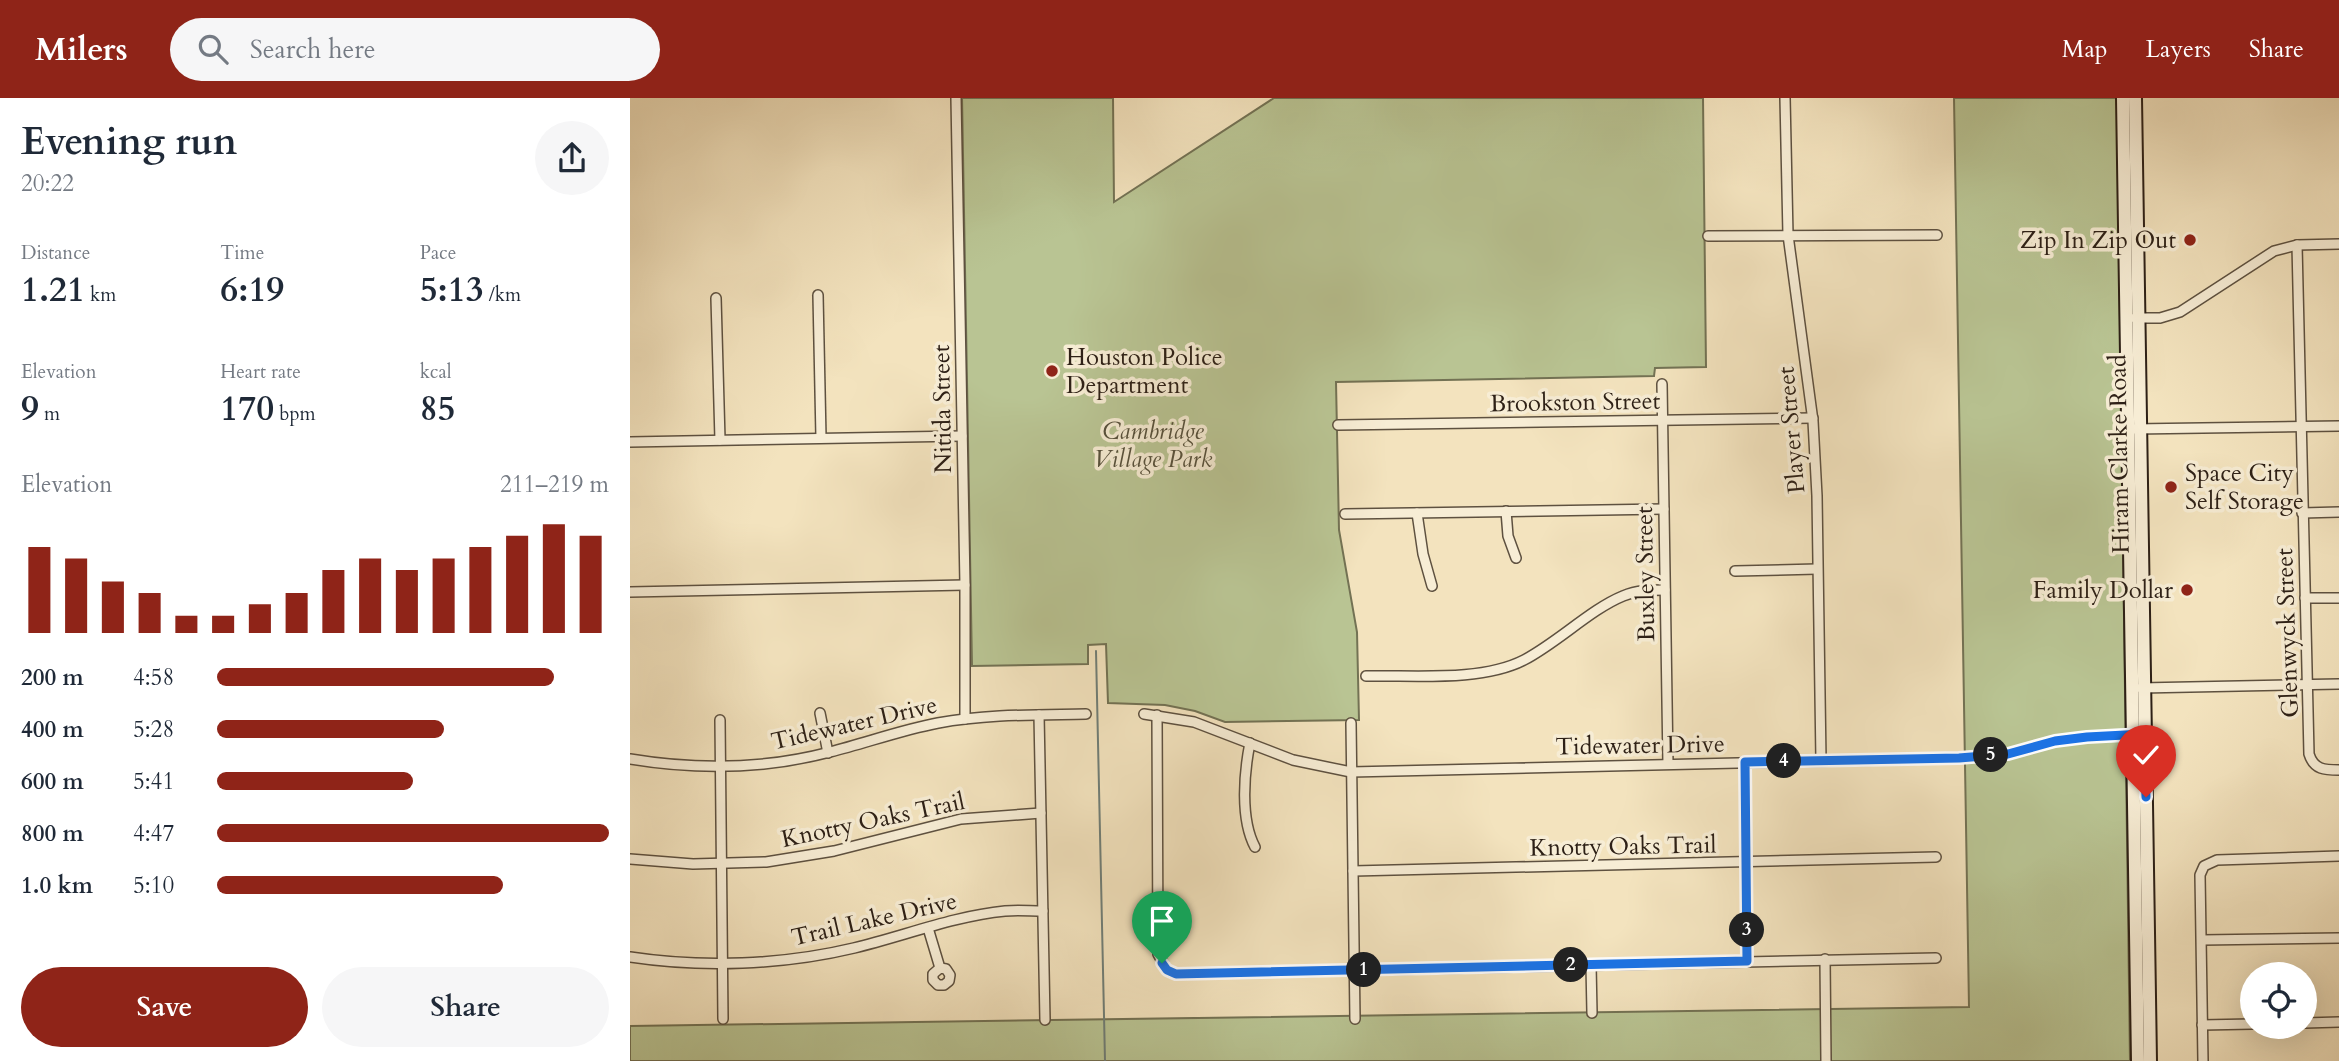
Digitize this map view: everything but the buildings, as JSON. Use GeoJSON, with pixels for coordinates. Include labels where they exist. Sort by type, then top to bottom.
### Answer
{"type":"FeatureCollection","features":[{"type":"Feature","properties":{"kind":"main road","name":"Hiram Clarke Road"},"geometry":{"type":"LineString","coordinates":[[2123,98],[2129,113],[2143,986],[2150,1061]]}},
{"type":"Feature","properties":{"kind":"main road","name":"Hiram Clarke Road"},"geometry":{"type":"LineString","coordinates":[[2129,113],[2135,98]]}},
{"type":"Feature","properties":{"kind":"main road","name":"Hiram Clarke Road"},"geometry":{"type":"LineString","coordinates":[[2138,1061],[2143,986]]}},
{"type":"Feature","properties":{"kind":"street","name":"Nitida Street"},"geometry":{"type":"LineString","coordinates":[[956,98],[965,719]]}},
{"type":"Feature","properties":{"kind":"street","name":"Player Street"},"geometry":{"type":"LineString","coordinates":[[1785,98],[1787,234],[1813,418],[1817,496],[1821,760]]}},
{"type":"Feature","properties":{"kind":"street"},"geometry":{"type":"LineString","coordinates":[[1708,236],[1937,235]]}},
{"type":"Feature","properties":{"kind":"street"},"geometry":{"type":"LineString","coordinates":[[2132,318],[2171,316],[2274,251],[2297,245],[2339,244]]}},
{"type":"Feature","properties":{"kind":"street","name":"Glenwyck Street"},"geometry":{"type":"LineString","coordinates":[[2297,245],[2309,754],[2321,769],[2339,769]]}},
{"type":"Feature","properties":{"kind":"street"},"geometry":{"type":"LineString","coordinates":[[818,295],[821,438]]}},
{"type":"Feature","properties":{"kind":"street"},"geometry":{"type":"LineString","coordinates":[[716,298],[720,440]]}},
{"type":"Feature","properties":{"kind":"street","name":"Buxley Street"},"geometry":{"type":"LineString","coordinates":[[1662,384],[1668,764]]}},
{"type":"Feature","properties":{"kind":"street","name":"Brookston Street"},"geometry":{"type":"LineString","coordinates":[[1338,425],[1813,418]]}},
{"type":"Feature","properties":{"kind":"street"},"geometry":{"type":"LineString","coordinates":[[2134,429],[2339,426]]}},
{"type":"Feature","properties":{"kind":"street"},"geometry":{"type":"LineString","coordinates":[[630,442],[962,436]]}},
{"type":"Feature","properties":{"kind":"street"},"geometry":{"type":"LineString","coordinates":[[1345,514],[1664,509]]}},
{"type":"Feature","properties":{"kind":"street"},"geometry":{"type":"LineString","coordinates":[[1506,511],[1508,536],[1516,558]]}},
{"type":"Feature","properties":{"kind":"street"},"geometry":{"type":"LineString","coordinates":[[2302,513],[2339,512]]}},
{"type":"Feature","properties":{"kind":"street"},"geometry":{"type":"LineString","coordinates":[[1417,513],[1423,554],[1432,586]]}},
{"type":"Feature","properties":{"kind":"street"},"geometry":{"type":"LineString","coordinates":[[1735,571],[1817,569]]}},
{"type":"Feature","properties":{"kind":"street"},"geometry":{"type":"LineString","coordinates":[[630,592],[965,585]]}},
{"type":"Feature","properties":{"kind":"street"},"geometry":{"type":"LineString","coordinates":[[1366,676],[1466,674],[1494,669],[1523,660],[1622,596],[1641,591],[1665,590]]}},
{"type":"Feature","properties":{"kind":"street"},"geometry":{"type":"LineString","coordinates":[[2305,598],[2339,598]]}},
{"type":"Feature","properties":{"kind":"street"},"geometry":{"type":"LineString","coordinates":[[2138,688],[2339,684]]}},
{"type":"Feature","properties":{"kind":"street"},"geometry":{"type":"LineString","coordinates":[[820,713],[828,753]]}},
{"type":"Feature","properties":{"kind":"street","name":"Tidewater Drive"},"geometry":{"type":"LineString","coordinates":[[630,759],[686,766],[775,762],[828,753],[908,729],[965,719],[1086,714]]}},
{"type":"Feature","properties":{"kind":"street","name":"Tidewater Drive"},"geometry":{"type":"LineString","coordinates":[[1144,714],[1194,722],[1293,760],[1351,772],[1959,758],[2008,754],[2055,741],[2139,735]]}},
{"type":"Feature","properties":{"kind":"street"},"geometry":{"type":"LineString","coordinates":[[1039,715],[1045,1020]]}},
{"type":"Feature","properties":{"kind":"street"},"geometry":{"type":"LineString","coordinates":[[1157,715],[1158,954],[1167,970],[1176,974],[1936,958]]}},
{"type":"Feature","properties":{"kind":"street"},"geometry":{"type":"LineString","coordinates":[[720,720],[723,1018]]}},
{"type":"Feature","properties":{"kind":"street"},"geometry":{"type":"LineString","coordinates":[[1350,723],[1355,1018]]}},
{"type":"Feature","properties":{"kind":"street"},"geometry":{"type":"LineString","coordinates":[[1250,743],[1246,765],[1246,793],[1248,834],[1255,847]]}},
{"type":"Feature","properties":{"kind":"street"},"geometry":{"type":"LineString","coordinates":[[1745,762],[1747,961]]}},
{"type":"Feature","properties":{"kind":"street","name":"Knotty Oaks Trail"},"geometry":{"type":"LineString","coordinates":[[630,859],[721,865],[766,862],[812,856],[961,819],[1041,813]]}},
{"type":"Feature","properties":{"kind":"street"},"geometry":{"type":"LineString","coordinates":[[2203,1061],[2200,874],[2204,866],[2217,860],[2339,856]]}},
{"type":"Feature","properties":{"kind":"street","name":"Knotty Oaks Trail"},"geometry":{"type":"LineString","coordinates":[[1353,871],[1936,857]]}},
{"type":"Feature","properties":{"kind":"street","name":"Trail Lake Drive"},"geometry":{"type":"LineString","coordinates":[[630,957],[661,961],[722,962],[797,958],[824,954],[972,916],[1006,911],[1043,911]]}},
{"type":"Feature","properties":{"kind":"street"},"geometry":{"type":"LineString","coordinates":[[928,928],[940,968]]}},
{"type":"Feature","properties":{"kind":"street"},"geometry":{"type":"LineString","coordinates":[[2202,940],[2339,938]]}},
{"type":"Feature","properties":{"kind":"street"},"geometry":{"type":"LineString","coordinates":[[1825,959],[1826,1061]]}},
{"type":"Feature","properties":{"kind":"street"},"geometry":{"type":"LineString","coordinates":[[1591,965],[1592,1013]]}},
{"type":"Feature","properties":{"kind":"street"},"geometry":{"type":"LineString","coordinates":[[2317,1023],[2339,1022]]}},
{"type":"Feature","properties":{"kind":"street"},"geometry":{"type":"LineString","coordinates":[[2202,1025],[2240,1024]]}},
{"type":"Feature","properties":{"kind":"green space","name":"Cambridge Village Park"},"geometry":{"type":"Polygon","coordinates":[[[962,98],[1113,98],[1114,202],[1274,98],[1703,98],[1706,367],[1655,368],[1654,376],[1336,382],[1339,530],[1357,632],[1359,720],[1225,722],[1195,711],[1165,705],[1108,703],[1106,644],[1088,645],[1088,664],[972,666],[962,98]]]}},
{"type":"Feature","properties":{"kind":"green space"},"geometry":{"type":"Polygon","coordinates":[[[1954,98],[2117,98],[2130,1061],[630,1061],[630,1026],[1969,1007],[1954,98]]]}},
{"type":"Feature","properties":{"kind":"waterway"},"geometry":{"type":"LineString","coordinates":[[1096,651],[1105,1061]]}},
{"type":"Feature","properties":{"kind":"place","name":"Zip In Zip Out"},"geometry":{"type":"Point","coordinates":[2190,240]}},
{"type":"Feature","properties":{"kind":"place","name":"Houston Police Department"},"geometry":{"type":"Point","coordinates":[1052,371]}},
{"type":"Feature","properties":{"kind":"place","name":"Space City Self Storage"},"geometry":{"type":"Point","coordinates":[2171,487]}},
{"type":"Feature","properties":{"kind":"place","name":"Family Dollar"},"geometry":{"type":"Point","coordinates":[2187,590]}},
{"type":"Feature","properties":{"kind":"route"},"geometry":{"type":"LineString","coordinates":[[1162,963],[1167,970],[1176,974],[1747,961],[1745,762],[1959,758],[2008,754],[2055,741],[2144,734],[2146,797]]}}]}
